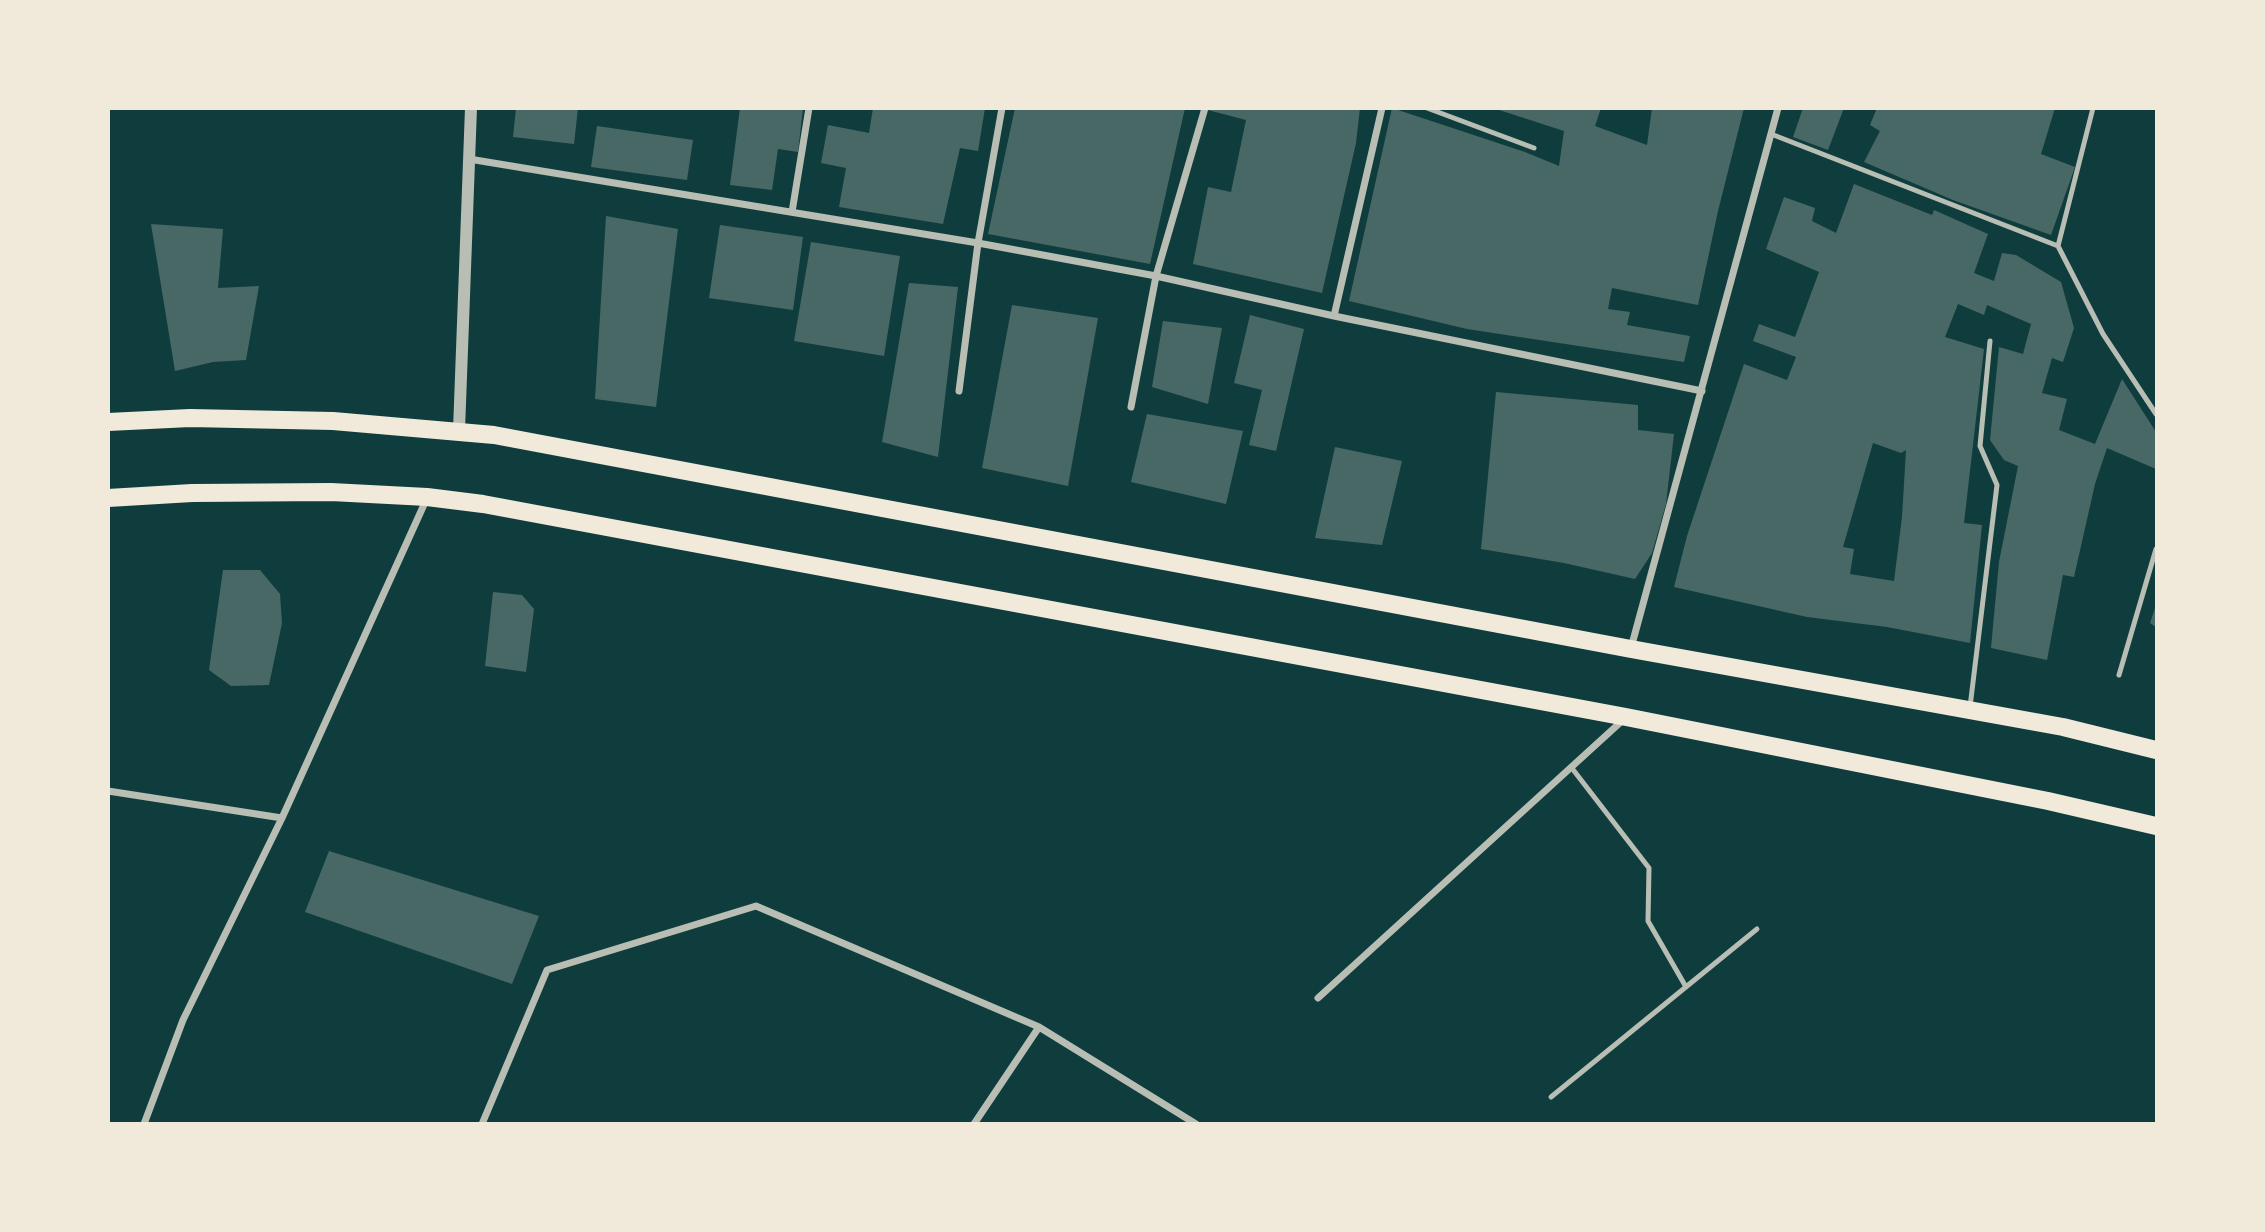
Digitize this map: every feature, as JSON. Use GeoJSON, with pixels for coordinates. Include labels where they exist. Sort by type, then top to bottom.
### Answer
{"type":"FeatureCollection","features":[{"type":"Feature","properties":{"kind":"main road"},"geometry":{"type":"LineString","coordinates":[[108,422],[190,418],[333,421],[459,430],[522,440],[1631,649],[2063,727],[2157,750]]}},
{"type":"Feature","properties":{"kind":"main road"},"geometry":{"type":"LineString","coordinates":[[108,498],[192,493],[331,492],[427,497],[496,507],[1626,717],[2049,801],[2157,826]]}},
{"type":"Feature","properties":{"kind":"street"},"geometry":{"type":"LineString","coordinates":[[459,430],[471,108]]}},
{"type":"Feature","properties":{"kind":"street"},"geometry":{"type":"LineString","coordinates":[[792,212],[809,108]]}},
{"type":"Feature","properties":{"kind":"street"},"geometry":{"type":"LineString","coordinates":[[959,391],[978,243],[1002,108]]}},
{"type":"Feature","properties":{"kind":"street"},"geometry":{"type":"LineString","coordinates":[[1131,407],[1157,276],[1205,108]]}},
{"type":"Feature","properties":{"kind":"street"},"geometry":{"type":"LineString","coordinates":[[1334,316],[1382,108]]}},
{"type":"Feature","properties":{"kind":"street"},"geometry":{"type":"LineString","coordinates":[[1631,649],[1779,108]]}},
{"type":"Feature","properties":{"kind":"street"},"geometry":{"type":"LineString","coordinates":[[469,159],[978,243],[1157,276],[1334,316],[1702,391]]}},
{"type":"Feature","properties":{"kind":"street"},"geometry":{"type":"LineString","coordinates":[[144,1124],[183,1020],[282,818],[427,497]]}},
{"type":"Feature","properties":{"kind":"street"},"geometry":{"type":"LineString","coordinates":[[1318,998],[1626,717]]}},
{"type":"Feature","properties":{"kind":"street"},"geometry":{"type":"LineString","coordinates":[[108,790],[282,818]]}},
{"type":"Feature","properties":{"kind":"street"},"geometry":{"type":"LineString","coordinates":[[482,1124],[547,970],[756,906],[1039,1027],[1196,1124]]}},
{"type":"Feature","properties":{"kind":"street"},"geometry":{"type":"LineString","coordinates":[[974,1124],[1039,1027]]}},
{"type":"Feature","properties":{"kind":"lane"},"geometry":{"type":"LineString","coordinates":[[1427,108],[1534,148]]}},
{"type":"Feature","properties":{"kind":"lane"},"geometry":{"type":"LineString","coordinates":[[2092,108],[2058,246],[2103,334],[2157,414]]}},
{"type":"Feature","properties":{"kind":"lane"},"geometry":{"type":"LineString","coordinates":[[1771,134],[2058,246]]}},
{"type":"Feature","properties":{"kind":"lane"},"geometry":{"type":"LineString","coordinates":[[1969,710],[1997,485],[1980,446],[1990,341]]}},
{"type":"Feature","properties":{"kind":"lane"},"geometry":{"type":"LineString","coordinates":[[2119,674],[2157,549]]}},
{"type":"Feature","properties":{"kind":"lane"},"geometry":{"type":"LineString","coordinates":[[1572,767],[1649,868],[1648,921],[1686,987]]}},
{"type":"Feature","properties":{"kind":"lane"},"geometry":{"type":"LineString","coordinates":[[1551,1097],[1757,929]]}},
{"type":"Feature","properties":{"kind":"building"},"geometry":{"type":"Polygon","coordinates":[[[516,108],[578,108],[574,144],[513,137],[516,108]]]}},
{"type":"Feature","properties":{"kind":"building"},"geometry":{"type":"Polygon","coordinates":[[[740,108],[803,108],[798,152],[778,149],[772,190],[730,185],[740,108]]]}},
{"type":"Feature","properties":{"kind":"building"},"geometry":{"type":"Polygon","coordinates":[[[873,108],[985,108],[978,151],[960,148],[943,224],[839,207],[846,168],[821,163],[828,125],[869,133],[873,108]]]}},
{"type":"Feature","properties":{"kind":"building"},"geometry":{"type":"Polygon","coordinates":[[[1015,108],[1185,108],[1150,264],[988,234],[1015,108]]]}},
{"type":"Feature","properties":{"kind":"building"},"geometry":{"type":"Polygon","coordinates":[[[1200,108],[1360,108],[1356,143],[1322,293],[1193,264],[1208,187],[1231,192],[1246,120],[1200,108]]]}},
{"type":"Feature","properties":{"kind":"building"},"geometry":{"type":"Polygon","coordinates":[[[1392,108],[1559,166],[1564,131],[1493,108],[1601,108],[1595,126],[1647,145],[1652,108],[1744,108],[1698,305],[1612,288],[1608,309],[1630,312],[1627,325],[1690,336],[1684,362],[1467,329],[1349,301],[1392,108]]]}},
{"type":"Feature","properties":{"kind":"building"},"geometry":{"type":"Polygon","coordinates":[[[1803,108],[1844,108],[1828,150],[1793,137],[1803,108]]]}},
{"type":"Feature","properties":{"kind":"building"},"geometry":{"type":"Polygon","coordinates":[[[1877,108],[2055,108],[2041,154],[2075,167],[2051,235],[1953,200],[1864,162],[1880,131],[1870,125],[1877,108]]]}},
{"type":"Feature","properties":{"kind":"building"},"geometry":{"type":"Polygon","coordinates":[[[597,126],[693,140],[687,180],[591,167],[597,126]]]}},
{"type":"Feature","properties":{"kind":"building"},"geometry":{"type":"Polygon","coordinates":[[[1854,184],[1932,215],[1934,210],[1988,234],[1974,273],[1994,281],[2002,253],[2016,255],[2061,282],[2074,328],[2063,362],[2052,358],[2042,393],[2067,399],[2059,430],[2095,444],[2122,379],[2156,432],[2156,469],[2107,448],[2095,484],[2074,577],[2063,575],[2047,660],[1991,648],[1999,562],[2018,466],[2004,460],[1990,440],[1999,347],[2023,354],[2031,324],[1987,305],[1984,315],[1958,304],[1945,337],[1984,349],[1964,523],[1982,525],[1970,643],[1887,627],[1807,617],[1674,587],[1687,536],[1744,364],[1787,380],[1796,357],[1753,341],[1759,324],[1795,337],[1819,272],[1766,249],[1784,197],[1815,208],[1812,221],[1836,233],[1854,184]],[[1873,443],[1843,547],[1854,549],[1850,574],[1894,581],[1902,517],[1906,450],[1901,453],[1873,443]]]}},
{"type":"Feature","properties":{"kind":"building"},"geometry":{"type":"Polygon","coordinates":[[[606,216],[678,229],[656,407],[595,399],[606,216]]]}},
{"type":"Feature","properties":{"kind":"building"},"geometry":{"type":"Polygon","coordinates":[[[151,224],[223,229],[218,288],[259,286],[246,360],[213,362],[175,371],[151,224]]]}},
{"type":"Feature","properties":{"kind":"building"},"geometry":{"type":"Polygon","coordinates":[[[720,225],[803,237],[793,310],[709,298],[720,225]]]}},
{"type":"Feature","properties":{"kind":"building"},"geometry":{"type":"Polygon","coordinates":[[[811,242],[900,256],[884,356],[794,341],[811,242]]]}},
{"type":"Feature","properties":{"kind":"building"},"geometry":{"type":"Polygon","coordinates":[[[909,283],[958,287],[938,457],[882,442],[909,283]]]}},
{"type":"Feature","properties":{"kind":"building"},"geometry":{"type":"Polygon","coordinates":[[[1012,305],[1098,318],[1068,486],[982,468],[1012,305]]]}},
{"type":"Feature","properties":{"kind":"building"},"geometry":{"type":"Polygon","coordinates":[[[1250,315],[1304,329],[1276,451],[1249,445],[1262,390],[1234,383],[1250,315]]]}},
{"type":"Feature","properties":{"kind":"building"},"geometry":{"type":"Polygon","coordinates":[[[1163,321],[1222,328],[1208,404],[1152,387],[1163,321]]]}},
{"type":"Feature","properties":{"kind":"building"},"geometry":{"type":"Polygon","coordinates":[[[1496,392],[1638,405],[1638,430],[1674,434],[1666,504],[1652,553],[1635,579],[1564,563],[1481,549],[1496,392]]]}},
{"type":"Feature","properties":{"kind":"building"},"geometry":{"type":"Polygon","coordinates":[[[1147,414],[1243,431],[1226,504],[1131,482],[1147,414]]]}},
{"type":"Feature","properties":{"kind":"building"},"geometry":{"type":"Polygon","coordinates":[[[1335,447],[1402,461],[1382,545],[1315,538],[1335,447]]]}},
{"type":"Feature","properties":{"kind":"building"},"geometry":{"type":"Polygon","coordinates":[[[223,570],[260,570],[280,594],[282,623],[269,685],[231,686],[209,670],[223,570]]]}},
{"type":"Feature","properties":{"kind":"building"},"geometry":{"type":"Polygon","coordinates":[[[493,592],[522,595],[534,609],[526,672],[485,666],[493,592]]]}},
{"type":"Feature","properties":{"kind":"building"},"geometry":{"type":"Polygon","coordinates":[[[2156,605],[2156,627],[2150,623],[2156,605]]]}},
{"type":"Feature","properties":{"kind":"building"},"geometry":{"type":"Polygon","coordinates":[[[329,851],[539,916],[512,984],[305,912],[329,851]]]}}]}
